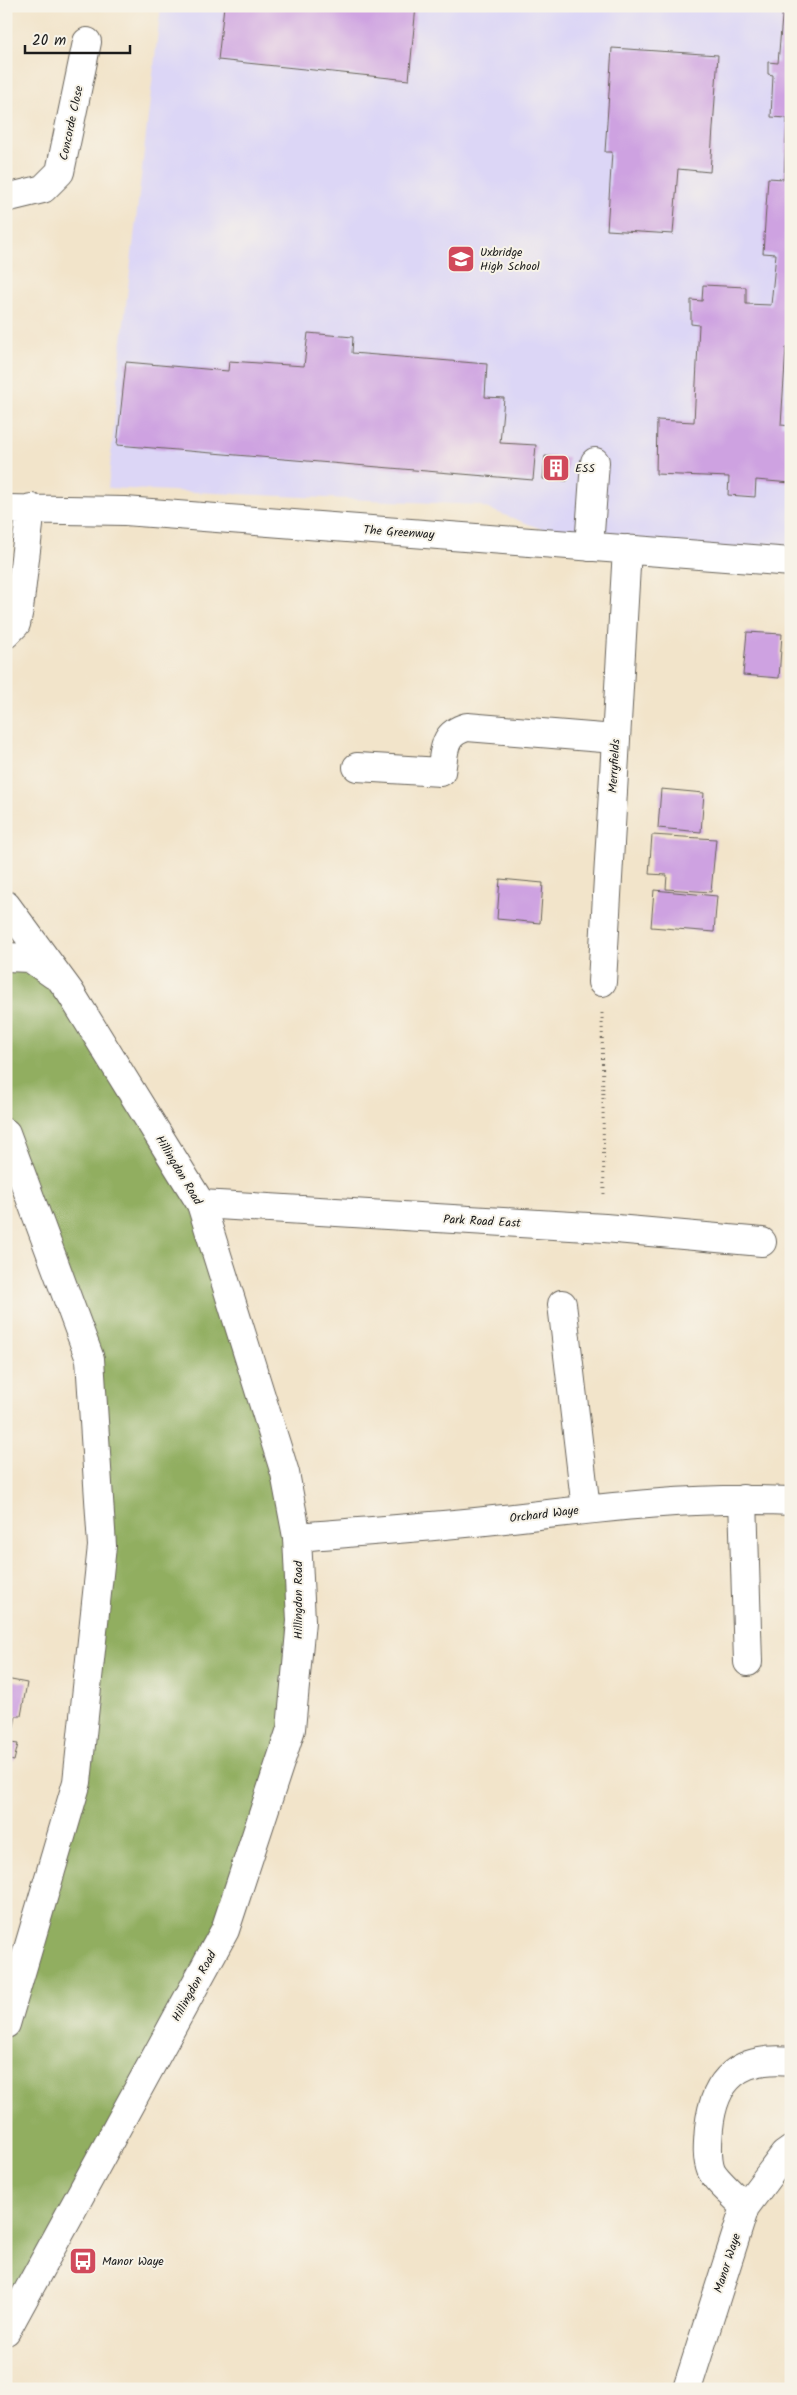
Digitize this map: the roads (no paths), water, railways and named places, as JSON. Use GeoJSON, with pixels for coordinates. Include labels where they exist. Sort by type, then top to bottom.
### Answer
{"type":"FeatureCollection","features":[{"type":"Feature","properties":{"kind":"street","name":"Concorde Close"},"geometry":{"type":"LineString","coordinates":[[6,198],[43,189],[60,172],[87,42]]}},
{"type":"Feature","properties":{"kind":"street"},"geometry":{"type":"LineString","coordinates":[[589,547],[595,462]]}},
{"type":"Feature","properties":{"kind":"street"},"geometry":{"type":"LineString","coordinates":[[6,634],[16,624],[19,609],[19,509]]}},
{"type":"Feature","properties":{"kind":"street","name":"The Greenway"},"geometry":{"type":"LineString","coordinates":[[19,509],[125,511],[791,562]]}},
{"type":"Feature","properties":{"kind":"street","name":"Merryfields"},"geometry":{"type":"LineString","coordinates":[[602,982],[627,549]]}},
{"type":"Feature","properties":{"kind":"street"},"geometry":{"type":"LineString","coordinates":[[357,767],[441,772],[447,739],[456,730],[467,727],[616,740]]}},
{"type":"Feature","properties":{"kind":"street","name":"Hillingdon Road"},"geometry":{"type":"LineString","coordinates":[[6,905],[70,992],[201,1204],[285,1473],[297,1537],[300,1621],[291,1729],[226,1930],[6,2331]]}},
{"type":"Feature","properties":{"kind":"street"},"geometry":{"type":"LineString","coordinates":[[6,957],[30,958],[51,972],[70,992]]}},
{"type":"Feature","properties":{"kind":"street"},"geometry":{"type":"LineString","coordinates":[[6,1134],[90,1359],[102,1546],[77,1782],[6,2024]]}},
{"type":"Feature","properties":{"kind":"street","name":"Park Road East"},"geometry":{"type":"LineString","coordinates":[[201,1204],[604,1228],[762,1242]]}},
{"type":"Feature","properties":{"kind":"street"},"geometry":{"type":"LineString","coordinates":[[562,1304],[586,1509]]}},
{"type":"Feature","properties":{"kind":"street"},"geometry":{"type":"LineString","coordinates":[[743,1499],[748,1662]]}},
{"type":"Feature","properties":{"kind":"street","name":"Orchard Waye"},"geometry":{"type":"LineString","coordinates":[[297,1537],[503,1519],[586,1509],[743,1499],[791,1501]]}},
{"type":"Feature","properties":{"kind":"street"},"geometry":{"type":"LineString","coordinates":[[745,2207],[712,2171],[707,2146],[711,2112],[718,2089],[741,2066],[770,2059],[791,2061]]}},
{"type":"Feature","properties":{"kind":"street","name":"Manor Waye"},"geometry":{"type":"LineString","coordinates":[[686,2389],[745,2207],[784,2155],[791,2150]]}},
{"type":"Feature","properties":{"kind":"place","name":"Uxbridge High School"},"geometry":{"type":"Point","coordinates":[461,259]}},
{"type":"Feature","properties":{"kind":"place","name":"ESS"},"geometry":{"type":"Point","coordinates":[556,468]}},
{"type":"Feature","properties":{"kind":"place","name":"Manor Waye"},"geometry":{"type":"Point","coordinates":[83,2261]}}]}
